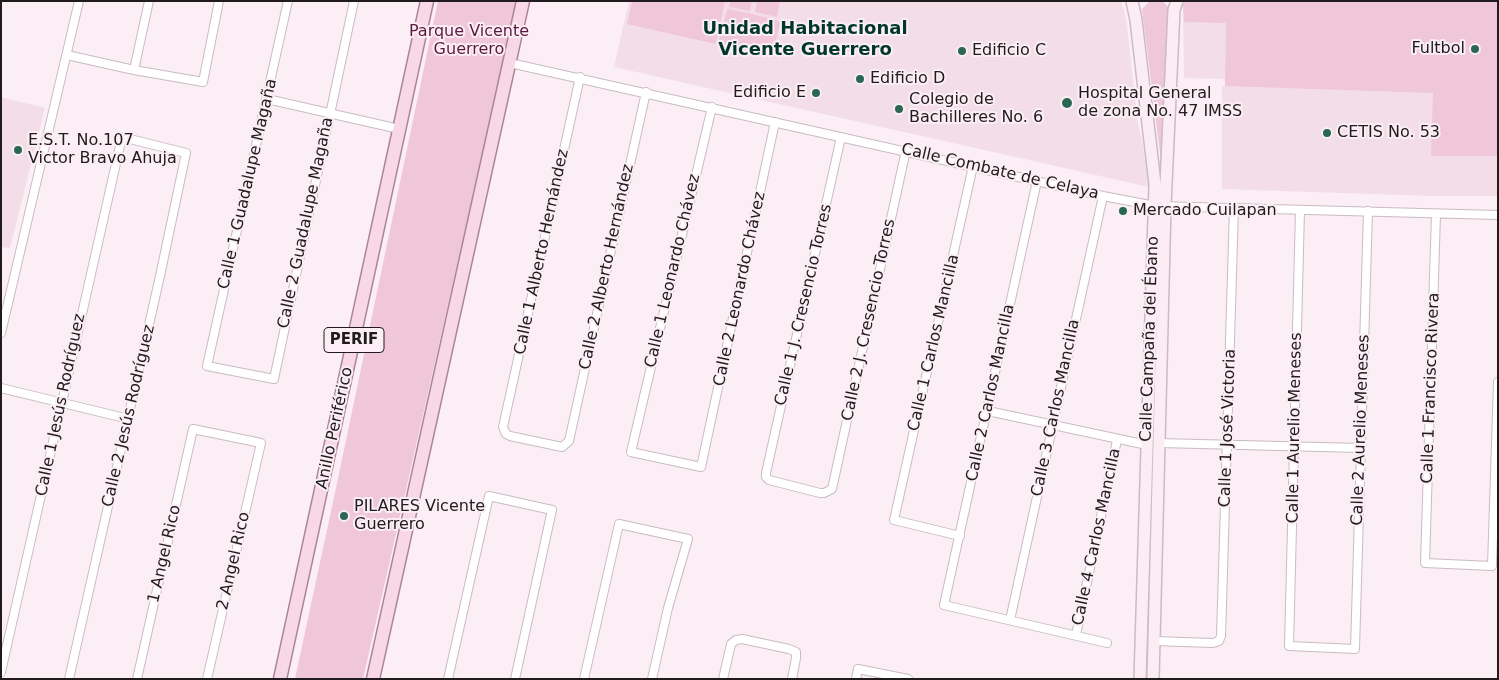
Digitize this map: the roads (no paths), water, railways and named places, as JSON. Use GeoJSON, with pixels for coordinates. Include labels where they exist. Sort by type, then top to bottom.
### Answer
{"type":"FeatureCollection","features":[{"type":"Feature","properties":{"kind":"main road","name":"Anillo Periférico"},"geometry":{"type":"LineString","coordinates":[[280,679],[427,1]]}},
{"type":"Feature","properties":{"kind":"main road"},"geometry":{"type":"LineString","coordinates":[[372,679],[523,1]]}},
{"type":"Feature","properties":{"kind":"street"},"geometry":{"type":"LineString","coordinates":[[1,333],[79,1]]}},
{"type":"Feature","properties":{"kind":"street"},"geometry":{"type":"LineString","coordinates":[[134,70],[149,1]]}},
{"type":"Feature","properties":{"kind":"street"},"geometry":{"type":"LineString","coordinates":[[67,55],[134,70],[203,82],[219,1]]}},
{"type":"Feature","properties":{"kind":"street","name":"Calle 1 Guadalupe Magaña"},"geometry":{"type":"LineString","coordinates":[[207,366],[288,1]]}},
{"type":"Feature","properties":{"kind":"street","name":"Calle 2 Guadalupe Magaña"},"geometry":{"type":"LineString","coordinates":[[207,366],[274,379],[354,1]]}},
{"type":"Feature","properties":{"kind":"street","name":"Calle Campaña del Ébano"},"geometry":{"type":"LineString","coordinates":[[1135,4],[1154,184],[1160,206],[1159,443],[1153,679]]}},
{"type":"Feature","properties":{"kind":"street","name":"Calle Campaña del Ébano"},"geometry":{"type":"LineString","coordinates":[[1140,679],[1147,445],[1173,4]]}},
{"type":"Feature","properties":{"kind":"street","name":"Calle Combate de Celaya"},"geometry":{"type":"LineString","coordinates":[[510,63],[906,150],[1103,196],[1160,206],[1498,215]]}},
{"type":"Feature","properties":{"kind":"street","name":"Calle 1 Alberto Hernández"},"geometry":{"type":"LineString","coordinates":[[569,442],[562,447],[510,436],[506,434],[503,427],[580,77]]}},
{"type":"Feature","properties":{"kind":"street","name":"Calle 2 Alberto Hernández"},"geometry":{"type":"LineString","coordinates":[[569,442],[646,92]]}},
{"type":"Feature","properties":{"kind":"street"},"geometry":{"type":"LineString","coordinates":[[267,99],[399,129]]}},
{"type":"Feature","properties":{"kind":"street","name":"Calle 1 Leonardo Chávez"},"geometry":{"type":"LineString","coordinates":[[704,456],[701,467],[631,452],[712,107]]}},
{"type":"Feature","properties":{"kind":"street","name":"Calle 2 Leonardo Chávez"},"geometry":{"type":"LineString","coordinates":[[704,456],[776,122]]}},
{"type":"Feature","properties":{"kind":"street","name":"Calle 2 Jesús Rodríguez"},"geometry":{"type":"LineString","coordinates":[[70,679],[129,419],[186,153],[122,137]]}},
{"type":"Feature","properties":{"kind":"street","name":"Calle 1 Jesús Rodríguez"},"geometry":{"type":"LineString","coordinates":[[1,672],[122,137]]}},
{"type":"Feature","properties":{"kind":"street","name":"Calle 1 J. Cresencio Torres"},"geometry":{"type":"LineString","coordinates":[[832,489],[828,492],[820,493],[774,482],[766,477],[766,472],[841,137]]}},
{"type":"Feature","properties":{"kind":"street","name":"Calle 2 J. Cresencio Torres"},"geometry":{"type":"LineString","coordinates":[[832,489],[906,150]]}},
{"type":"Feature","properties":{"kind":"street","name":"Calle 1 Carlos Mancilla"},"geometry":{"type":"LineString","coordinates":[[960,536],[894,520],[973,166]]}},
{"type":"Feature","properties":{"kind":"street","name":"Calle 2 Carlos Mancilla"},"geometry":{"type":"LineString","coordinates":[[1010,620],[944,605],[988,411],[1037,180]]}},
{"type":"Feature","properties":{"kind":"street","name":"Calle 3 Carlos Mancilla"},"geometry":{"type":"LineString","coordinates":[[1010,620],[1103,196]]}},
{"type":"Feature","properties":{"kind":"street","name":"Calle 1 José Victoria"},"geometry":{"type":"LineString","coordinates":[[1154,641],[1213,643],[1219,641],[1222,636],[1234,208]]}},
{"type":"Feature","properties":{"kind":"street","name":"Calle 1 Aurelio Meneses"},"geometry":{"type":"LineString","coordinates":[[1300,210],[1289,646],[1354,649]]}},
{"type":"Feature","properties":{"kind":"street","name":"Calle 2 Aurelio Meneses"},"geometry":{"type":"LineString","coordinates":[[1354,649],[1368,212]]}},
{"type":"Feature","properties":{"kind":"street","name":"Calle 1 Francisco Rivera"},"geometry":{"type":"LineString","coordinates":[[1436,214],[1425,564],[1492,566],[1498,382]]}},
{"type":"Feature","properties":{"kind":"street"},"geometry":{"type":"LineString","coordinates":[[1,388],[129,419]]}},
{"type":"Feature","properties":{"kind":"street"},"geometry":{"type":"LineString","coordinates":[[988,411],[1147,445]]}},
{"type":"Feature","properties":{"kind":"street","name":"2 Angel Rico"},"geometry":{"type":"LineString","coordinates":[[193,429],[260,443],[207,679]]}},
{"type":"Feature","properties":{"kind":"street","name":"1 Angel Rico"},"geometry":{"type":"LineString","coordinates":[[137,679],[193,429]]}},
{"type":"Feature","properties":{"kind":"street","name":"Calle 4 Carlos Mancilla"},"geometry":{"type":"LineString","coordinates":[[1076,635],[1117,440]]}},
{"type":"Feature","properties":{"kind":"street"},"geometry":{"type":"LineString","coordinates":[[1159,443],[1361,448]]}},
{"type":"Feature","properties":{"kind":"street"},"geometry":{"type":"LineString","coordinates":[[448,679],[489,496],[552,510],[515,679]]}},
{"type":"Feature","properties":{"kind":"street"},"geometry":{"type":"LineString","coordinates":[[584,679],[619,524],[688,539],[668,608],[652,679]]}},
{"type":"Feature","properties":{"kind":"street"},"geometry":{"type":"LineString","coordinates":[[1144,548],[1157,548]]}},
{"type":"Feature","properties":{"kind":"street"},"geometry":{"type":"LineString","coordinates":[[1010,620],[1107,644]]}},
{"type":"Feature","properties":{"kind":"street"},"geometry":{"type":"LineString","coordinates":[[723,679],[731,644],[736,640],[742,639],[796,652],[792,679]]}},
{"type":"Feature","properties":{"kind":"street"},"geometry":{"type":"LineString","coordinates":[[856,679],[858,669],[908,679]]}},
{"type":"Feature","properties":{"kind":"place","name":"Fultbol"},"geometry":{"type":"Point","coordinates":[1475,49]}},
{"type":"Feature","properties":{"kind":"place","name":"Edificio C"},"geometry":{"type":"Point","coordinates":[962,51]}},
{"type":"Feature","properties":{"kind":"place","name":"Edificio D"},"geometry":{"type":"Point","coordinates":[860,79]}},
{"type":"Feature","properties":{"kind":"place","name":"Edificio E"},"geometry":{"type":"Point","coordinates":[816,93]}},
{"type":"Feature","properties":{"kind":"place","name":"Hospital General de zona No. 47 IMSS"},"geometry":{"type":"Point","coordinates":[1067,103]}},
{"type":"Feature","properties":{"kind":"place","name":"Colegio de Bachilleres No. 6"},"geometry":{"type":"Point","coordinates":[899,109]}},
{"type":"Feature","properties":{"kind":"place","name":"CETIS No. 53"},"geometry":{"type":"Point","coordinates":[1327,133]}},
{"type":"Feature","properties":{"kind":"place","name":"E.S.T. No.107 Victor Bravo Ahuja"},"geometry":{"type":"Point","coordinates":[18,150]}},
{"type":"Feature","properties":{"kind":"place","name":"Mercado Cuilapan"},"geometry":{"type":"Point","coordinates":[1123,211]}},
{"type":"Feature","properties":{"kind":"place","name":"PILARES Vicente Guerrero"},"geometry":{"type":"Point","coordinates":[344,516]}},
{"type":"Feature","properties":{"kind":"district","name":"Unidad Habitacional Vicente Guerrero"},"geometry":{"type":"Point","coordinates":[805,39]}},
{"type":"Feature","properties":{"kind":"park label","name":"Parque Vicente Guerrero"},"geometry":{"type":"Point","coordinates":[469,41]}}]}
